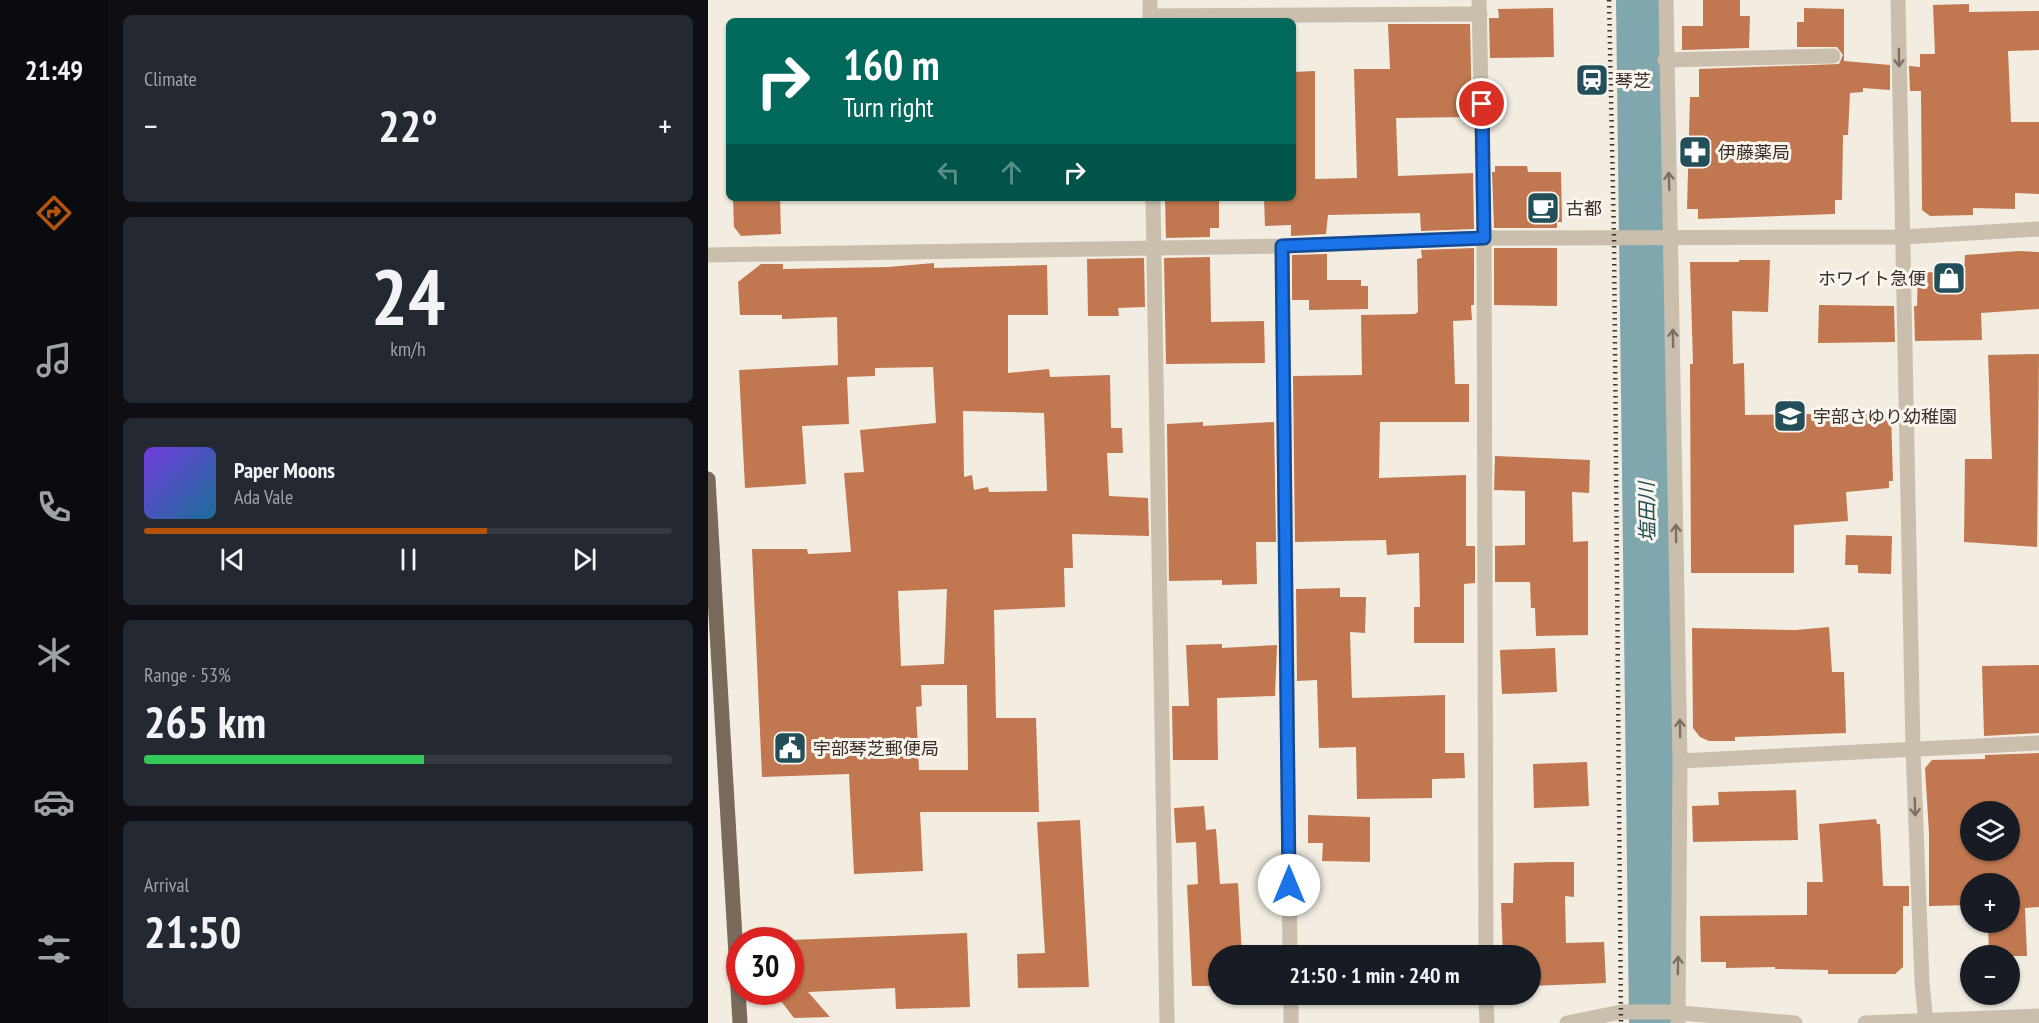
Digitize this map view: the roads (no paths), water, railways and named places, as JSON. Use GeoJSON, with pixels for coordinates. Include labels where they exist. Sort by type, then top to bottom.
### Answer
{"type":"FeatureCollection","features":[{"type":"Feature","properties":{"kind":"main road"},"geometry":{"type":"LineString","coordinates":[[708,480],[740,1023]]}},
{"type":"Feature","properties":{"kind":"street"},"geometry":{"type":"LineString","coordinates":[[1666,0],[1667,239],[1680,761],[1675,1015]]}},
{"type":"Feature","properties":{"kind":"street"},"geometry":{"type":"LineString","coordinates":[[1898,0],[1913,749],[1922,982],[1926,1022]]}},
{"type":"Feature","properties":{"kind":"street"},"geometry":{"type":"LineString","coordinates":[[1150,12],[1480,7],[1484,238],[1486,945]]}},
{"type":"Feature","properties":{"kind":"street"},"geometry":{"type":"LineString","coordinates":[[1665,60],[1833,57]]}},
{"type":"Feature","properties":{"kind":"street"},"geometry":{"type":"LineString","coordinates":[[1153,201],[1167,1023]]}},
{"type":"Feature","properties":{"kind":"street"},"geometry":{"type":"LineString","coordinates":[[708,255],[1282,246],[1484,238],[1903,237],[2039,229]]}},
{"type":"Feature","properties":{"kind":"street"},"geometry":{"type":"LineString","coordinates":[[1282,246],[1290,945]]}},
{"type":"Feature","properties":{"kind":"street"},"geometry":{"type":"LineString","coordinates":[[1680,761],[2039,743]]}},
{"type":"Feature","properties":{"kind":"street"},"geometry":{"type":"LineString","coordinates":[[1291,1005],[1291,1023]]}},
{"type":"Feature","properties":{"kind":"street"},"geometry":{"type":"LineString","coordinates":[[1486,1005],[1486,1023]]}},
{"type":"Feature","properties":{"kind":"street"},"geometry":{"type":"LineString","coordinates":[[1567,1023],[1621,1012],[1795,1023]]}},
{"type":"Feature","properties":{"kind":"street"},"geometry":{"type":"LineString","coordinates":[[1865,1023],[2039,1016]]}},
{"type":"Feature","properties":{"kind":"waterway","name":"塩田川"},"geometry":{"type":"LineString","coordinates":[[1640,0],[1653,1023]]}},
{"type":"Feature","properties":{"kind":"railway"},"geometry":{"type":"LineString","coordinates":[[1609,0],[1614,238],[1621,1023]]}},
{"type":"Feature","properties":{"kind":"place","name":"琴芝"},"geometry":{"type":"Point","coordinates":[1592,80]}},
{"type":"Feature","properties":{"kind":"place","name":"伊藤薬局"},"geometry":{"type":"Point","coordinates":[1695,152]}},
{"type":"Feature","properties":{"kind":"place","name":"古都"},"geometry":{"type":"Point","coordinates":[1543,208]}},
{"type":"Feature","properties":{"kind":"place","name":"ホワイト急便"},"geometry":{"type":"Point","coordinates":[1949,278]}},
{"type":"Feature","properties":{"kind":"place","name":"宇部さゆり幼稚園"},"geometry":{"type":"Point","coordinates":[1790,416]}},
{"type":"Feature","properties":{"kind":"place","name":"宇部琴芝郵便局"},"geometry":{"type":"Point","coordinates":[790,748]}}]}
